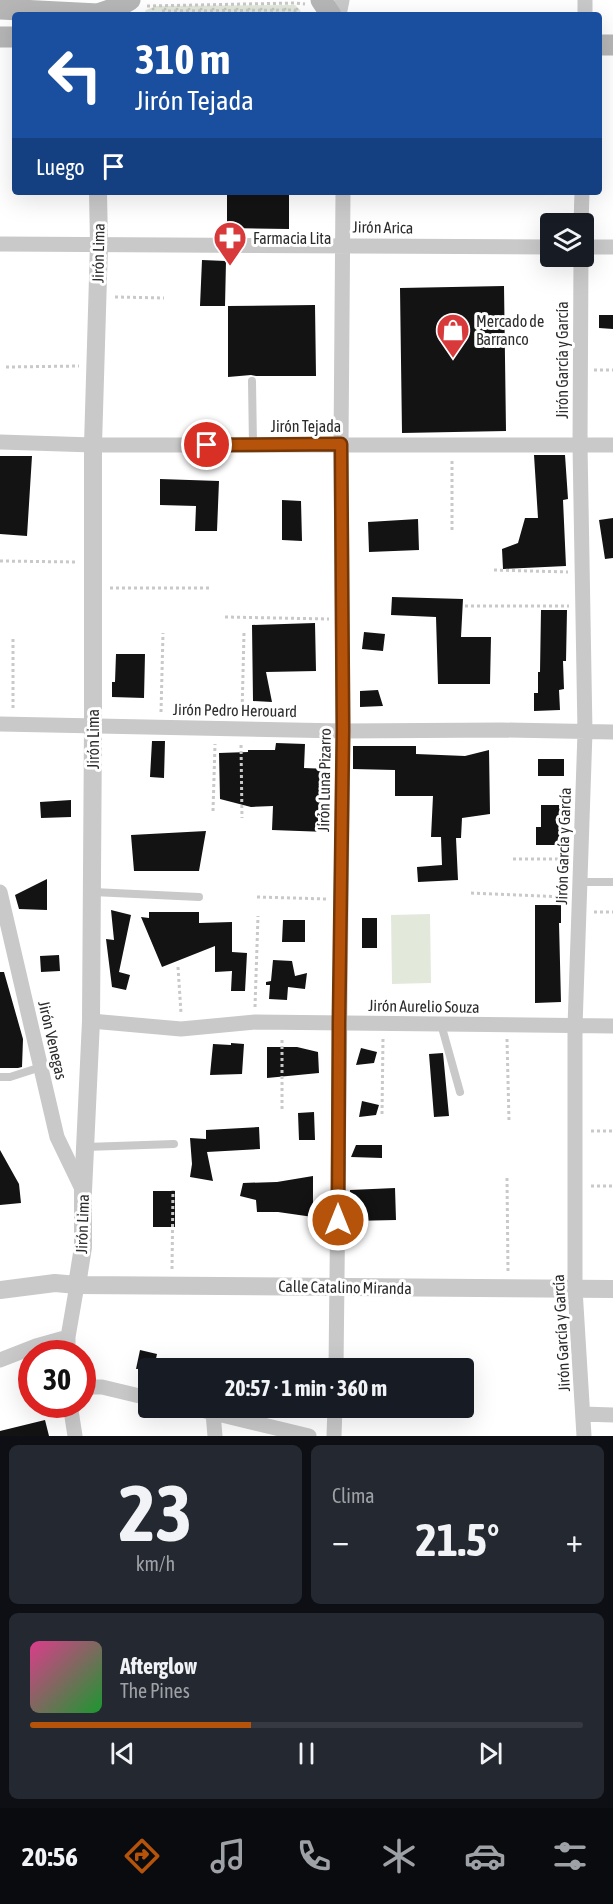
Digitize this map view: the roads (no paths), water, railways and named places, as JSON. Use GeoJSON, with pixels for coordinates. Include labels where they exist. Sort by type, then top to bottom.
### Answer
{"type":"FeatureCollection","features":[{"type":"Feature","properties":{"kind":"main road"},"geometry":{"type":"LineString","coordinates":[[0,9],[99,10],[135,3]]}},
{"type":"Feature","properties":{"kind":"street","name":"Jirón Lima"},"geometry":{"type":"LineString","coordinates":[[77,1285],[83,1247],[83,1191],[91,1021],[93,445],[99,244],[98,195]]}},
{"type":"Feature","properties":{"kind":"street","name":"Jirón Luna Pizarro"},"geometry":{"type":"LineString","coordinates":[[336,1358],[343,730],[341,444],[343,195]]}},
{"type":"Feature","properties":{"kind":"street"},"geometry":{"type":"LineString","coordinates":[[581,213],[582,195]]}},
{"type":"Feature","properties":{"kind":"street","name":"Jirón Arica"},"geometry":{"type":"LineString","coordinates":[[0,244],[540,247]]}},
{"type":"Feature","properties":{"kind":"street"},"geometry":{"type":"LineString","coordinates":[[594,247],[613,247]]}},
{"type":"Feature","properties":{"kind":"street","name":"Jirón García y García"},"geometry":{"type":"LineString","coordinates":[[581,267],[580,445],[585,732],[575,1027],[575,1289],[584,1436]]}},
{"type":"Feature","properties":{"kind":"street","name":"Jirón Tejada"},"geometry":{"type":"LineString","coordinates":[[0,442],[93,445],[613,445]]}},
{"type":"Feature","properties":{"kind":"street","name":"Jirón Pedro Herouard"},"geometry":{"type":"LineString","coordinates":[[6,724],[613,732]]}},
{"type":"Feature","properties":{"kind":"street","name":"Jirón Venegas"},"geometry":{"type":"LineString","coordinates":[[0,892],[57,1137],[83,1191]]}},
{"type":"Feature","properties":{"kind":"street","name":"Jirón Aurelio Souza"},"geometry":{"type":"LineString","coordinates":[[91,1021],[181,1029],[255,1022],[613,1026]]}},
{"type":"Feature","properties":{"kind":"street","name":"Calle Catalino Miranda"},"geometry":{"type":"LineString","coordinates":[[0,1290],[55,1283],[613,1289]]}},
{"type":"Feature","properties":{"kind":"street"},"geometry":{"type":"LineString","coordinates":[[0,1359],[68,1337],[77,1285]]}},
{"type":"Feature","properties":{"kind":"street"},"geometry":{"type":"LineString","coordinates":[[96,1387],[138,1396]]}},
{"type":"Feature","properties":{"kind":"street"},"geometry":{"type":"LineString","coordinates":[[583,1414],[613,1415]]}},
{"type":"Feature","properties":{"kind":"street"},"geometry":{"type":"LineString","coordinates":[[72,1418],[75,1436]]}},
{"type":"Feature","properties":{"kind":"street"},"geometry":{"type":"LineString","coordinates":[[213,1418],[214,1436]]}},
{"type":"Feature","properties":{"kind":"street"},"geometry":{"type":"LineString","coordinates":[[234,1418],[309,1436]]}},
{"type":"Feature","properties":{"kind":"street"},"geometry":{"type":"LineString","coordinates":[[334,1436],[335,1418]]}},
{"type":"Feature","properties":{"kind":"lane"},"geometry":{"type":"LineString","coordinates":[[252,381],[253,445]]}},
{"type":"Feature","properties":{"kind":"lane"},"geometry":{"type":"LineString","coordinates":[[580,882],[613,882]]}},
{"type":"Feature","properties":{"kind":"lane"},"geometry":{"type":"LineString","coordinates":[[92,892],[199,897]]}},
{"type":"Feature","properties":{"kind":"lane"},"geometry":{"type":"LineString","coordinates":[[441,1024],[460,1092]]}},
{"type":"Feature","properties":{"kind":"lane"},"geometry":{"type":"LineString","coordinates":[[0,1077],[10,1077],[41,1067]]}},
{"type":"Feature","properties":{"kind":"lane"},"geometry":{"type":"LineString","coordinates":[[85,1147],[174,1144]]}},
{"type":"Feature","properties":{"kind":"place","name":"Farmacia Lita"},"geometry":{"type":"Point","coordinates":[230,267]}},
{"type":"Feature","properties":{"kind":"place","name":"Mercado de Barranco"},"geometry":{"type":"Point","coordinates":[453,359]}}]}
